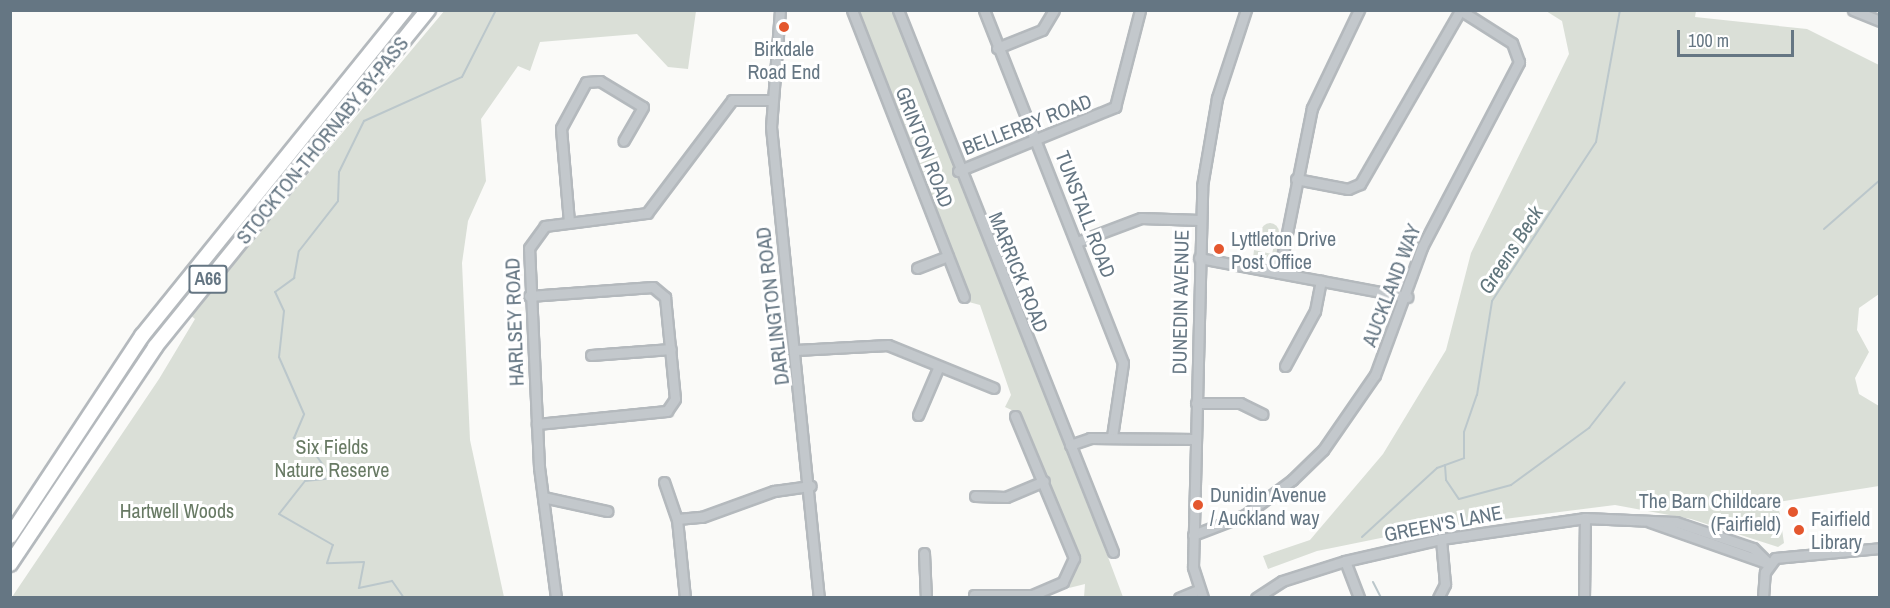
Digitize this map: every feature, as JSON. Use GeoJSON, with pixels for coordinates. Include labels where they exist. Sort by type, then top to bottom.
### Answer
{"type":"FeatureCollection","features":[{"type":"Feature","properties":{"kind":"highway","name":"STOCKTON-THORNABY BY-PASS"},"geometry":{"type":"LineString","coordinates":[[10,536],[142,336],[405,10]]}},
{"type":"Feature","properties":{"kind":"highway","name":"STOCKTON-THORNABY BY-PASS"},"geometry":{"type":"LineString","coordinates":[[10,564],[155,347],[428,10]]}},
{"type":"Feature","properties":{"kind":"street","name":"DARLINGTON ROAD"},"geometry":{"type":"LineString","coordinates":[[780,10],[771,100],[811,486],[819,597]]}},
{"type":"Feature","properties":{"kind":"street","name":"GRINTON ROAD"},"geometry":{"type":"LineString","coordinates":[[852,10],[963,292],[971,283]]}},
{"type":"Feature","properties":{"kind":"street","name":"MARRICK ROAD"},"geometry":{"type":"LineString","coordinates":[[898,10],[958,171],[1110,549]]}},
{"type":"Feature","properties":{"kind":"street","name":"TUNSTALL ROAD"},"geometry":{"type":"LineString","coordinates":[[984,10],[997,48],[1037,138],[1123,363],[1112,437]]}},
{"type":"Feature","properties":{"kind":"street"},"geometry":{"type":"LineString","coordinates":[[997,48],[1042,30],[1054,10]]}},
{"type":"Feature","properties":{"kind":"street","name":"BELLERBY ROAD"},"geometry":{"type":"LineString","coordinates":[[958,171],[1115,107],[1140,10]]}},
{"type":"Feature","properties":{"kind":"street","name":"DUNEDIN AVENUE"},"geometry":{"type":"LineString","coordinates":[[1201,594],[1193,535],[1200,220],[1217,98],[1246,10]]}},
{"type":"Feature","properties":{"kind":"street"},"geometry":{"type":"LineString","coordinates":[[1279,273],[1312,108],[1359,10]]}},
{"type":"Feature","properties":{"kind":"street"},"geometry":{"type":"LineString","coordinates":[[1853,10],[1880,21]]}},
{"type":"Feature","properties":{"kind":"street"},"geometry":{"type":"LineString","coordinates":[[1296,179],[1348,189],[1360,184],[1460,11]]}},
{"type":"Feature","properties":{"kind":"street","name":"AUCKLAND WAY"},"geometry":{"type":"LineString","coordinates":[[1193,535],[1245,515],[1323,450],[1375,375],[1407,297],[1422,247],[1519,62],[1512,43],[1460,11]]}},
{"type":"Feature","properties":{"kind":"street"},"geometry":{"type":"LineString","coordinates":[[569,222],[561,128],[586,82],[600,81],[644,107],[623,141]]}},
{"type":"Feature","properties":{"kind":"street","name":"HARLSEY ROAD"},"geometry":{"type":"LineString","coordinates":[[556,597],[543,497],[537,424],[528,296],[529,248],[536,233],[569,222],[647,213],[732,100],[771,100]]}},
{"type":"Feature","properties":{"kind":"street"},"geometry":{"type":"LineString","coordinates":[[1077,242],[1141,218],[1200,220]]}},
{"type":"Feature","properties":{"kind":"street"},"geometry":{"type":"LineString","coordinates":[[917,268],[948,256]]}},
{"type":"Feature","properties":{"kind":"street"},"geometry":{"type":"LineString","coordinates":[[1199,258],[1407,297]]}},
{"type":"Feature","properties":{"kind":"street"},"geometry":{"type":"LineString","coordinates":[[1285,366],[1315,311],[1321,281]]}},
{"type":"Feature","properties":{"kind":"street"},"geometry":{"type":"LineString","coordinates":[[528,296],[653,287],[665,297],[675,399],[667,411],[537,424]]}},
{"type":"Feature","properties":{"kind":"street"},"geometry":{"type":"LineString","coordinates":[[796,350],[888,345],[994,388]]}},
{"type":"Feature","properties":{"kind":"street"},"geometry":{"type":"LineString","coordinates":[[591,355],[671,349]]}},
{"type":"Feature","properties":{"kind":"street"},"geometry":{"type":"LineString","coordinates":[[918,415],[939,366]]}},
{"type":"Feature","properties":{"kind":"street"},"geometry":{"type":"LineString","coordinates":[[1196,403],[1240,404],[1263,414]]}},
{"type":"Feature","properties":{"kind":"street"},"geometry":{"type":"LineString","coordinates":[[974,595],[1033,596],[1063,582],[1074,558],[1044,481],[1015,416]]}},
{"type":"Feature","properties":{"kind":"street"},"geometry":{"type":"LineString","coordinates":[[1070,445],[1112,437],[1196,439]]}},
{"type":"Feature","properties":{"kind":"street"},"geometry":{"type":"LineString","coordinates":[[975,496],[1006,497],[1044,481]]}},
{"type":"Feature","properties":{"kind":"street"},"geometry":{"type":"LineString","coordinates":[[664,483],[677,519],[685,597]]}},
{"type":"Feature","properties":{"kind":"street"},"geometry":{"type":"LineString","coordinates":[[677,519],[702,517],[774,491],[811,486]]}},
{"type":"Feature","properties":{"kind":"street"},"geometry":{"type":"LineString","coordinates":[[543,497],[607,511]]}},
{"type":"Feature","properties":{"kind":"street"},"geometry":{"type":"LineString","coordinates":[[1584,597],[1585,518]]}},
{"type":"Feature","properties":{"kind":"street","name":"GREEN'S LANE"},"geometry":{"type":"LineString","coordinates":[[1256,597],[1282,581],[1345,561],[1441,539],[1585,518],[1644,520],[1769,564]]}},
{"type":"Feature","properties":{"kind":"street"},"geometry":{"type":"LineString","coordinates":[[1438,597],[1445,584],[1441,539]]}},
{"type":"Feature","properties":{"kind":"street"},"geometry":{"type":"LineString","coordinates":[[1763,597],[1769,564],[1780,557],[1880,548]]}},
{"type":"Feature","properties":{"kind":"street"},"geometry":{"type":"LineString","coordinates":[[924,554],[926,597]]}},
{"type":"Feature","properties":{"kind":"street"},"geometry":{"type":"LineString","coordinates":[[1345,561],[1359,597]]}},
{"type":"Feature","properties":{"kind":"street"},"geometry":{"type":"LineString","coordinates":[[1179,597],[1201,594]]}},
{"type":"Feature","properties":{"kind":"green space","name":"Six Fields Nature Reserve"},"geometry":{"type":"Polygon","coordinates":[[[445,10],[696,11],[688,69],[668,67],[637,34],[540,42],[530,71],[518,66],[481,119],[486,181],[468,221],[462,263],[470,440],[504,597],[12,597],[159,379],[195,319],[190,315],[445,10]]]}},
{"type":"Feature","properties":{"kind":"green space"},"geometry":{"type":"Polygon","coordinates":[[[849,11],[903,11],[1123,597],[1084,597],[1085,584],[1069,588],[1067,556],[1018,413],[1005,407],[1011,395],[980,305],[965,301],[849,11]]]}},
{"type":"Feature","properties":{"kind":"green space"},"geometry":{"type":"Polygon","coordinates":[[[1546,11],[1696,11],[1695,17],[1807,29],[1879,65],[1879,294],[1859,308],[1857,330],[1869,352],[1855,378],[1859,394],[1879,406],[1879,486],[1778,502],[1784,543],[1778,547],[1691,519],[1615,505],[1425,529],[1317,551],[1268,569],[1263,556],[1310,540],[1383,454],[1446,350],[1471,253],[1569,54],[1562,21],[1546,11]]]}},
{"type":"Feature","properties":{"kind":"green space"},"geometry":{"type":"Polygon","coordinates":[[[1270,223],[1276,226],[1279,232],[1276,238],[1270,241],[1264,238],[1261,232],[1264,226],[1270,223]]]}},
{"type":"Feature","properties":{"kind":"green space"},"geometry":{"type":"Polygon","coordinates":[[[1274,245],[1279,248],[1275,263],[1253,258],[1254,250],[1272,254],[1274,245]]]}},
{"type":"Feature","properties":{"kind":"waterway"},"geometry":{"type":"LineString","coordinates":[[404,598],[392,581],[359,588],[364,562],[327,563],[333,545],[279,514],[305,481],[332,478],[309,445],[294,438],[304,414],[279,357],[284,311],[275,292],[294,278],[299,251],[338,201],[339,172],[364,121],[462,77],[496,10]]}},
{"type":"Feature","properties":{"kind":"waterway","name":"Greens Beck"},"geometry":{"type":"LineString","coordinates":[[1362,537],[1437,468],[1464,458],[1464,432],[1477,395],[1492,301],[1596,142],[1620,10]]}},
{"type":"Feature","properties":{"kind":"waterway"},"geometry":{"type":"LineString","coordinates":[[1824,229],[1880,180]]}},
{"type":"Feature","properties":{"kind":"waterway"},"geometry":{"type":"LineString","coordinates":[[1445,465],[1446,480],[1459,499],[1511,485],[1589,428],[1625,382]]}},
{"type":"Feature","properties":{"kind":"waterway","name":"Greens Beck"},"geometry":{"type":"LineString","coordinates":[[1373,582],[1381,598]]}},
{"type":"Feature","properties":{"kind":"place","name":"Birkdale Road End"},"geometry":{"type":"Point","coordinates":[784,27]}},
{"type":"Feature","properties":{"kind":"place","name":"Lyttleton Drive Post Office"},"geometry":{"type":"Point","coordinates":[1219,249]}},
{"type":"Feature","properties":{"kind":"place","name":"Dunidin Avenue / Auckland way"},"geometry":{"type":"Point","coordinates":[1198,505]}},
{"type":"Feature","properties":{"kind":"place","name":"The Barn Childcare (Fairfield)"},"geometry":{"type":"Point","coordinates":[1793,512]}},
{"type":"Feature","properties":{"kind":"place","name":"Fairfield Library"},"geometry":{"type":"Point","coordinates":[1799,530]}},
{"type":"Feature","properties":{"kind":"park label","name":"Hartwell Woods"},"geometry":{"type":"Point","coordinates":[177,510]}}]}
